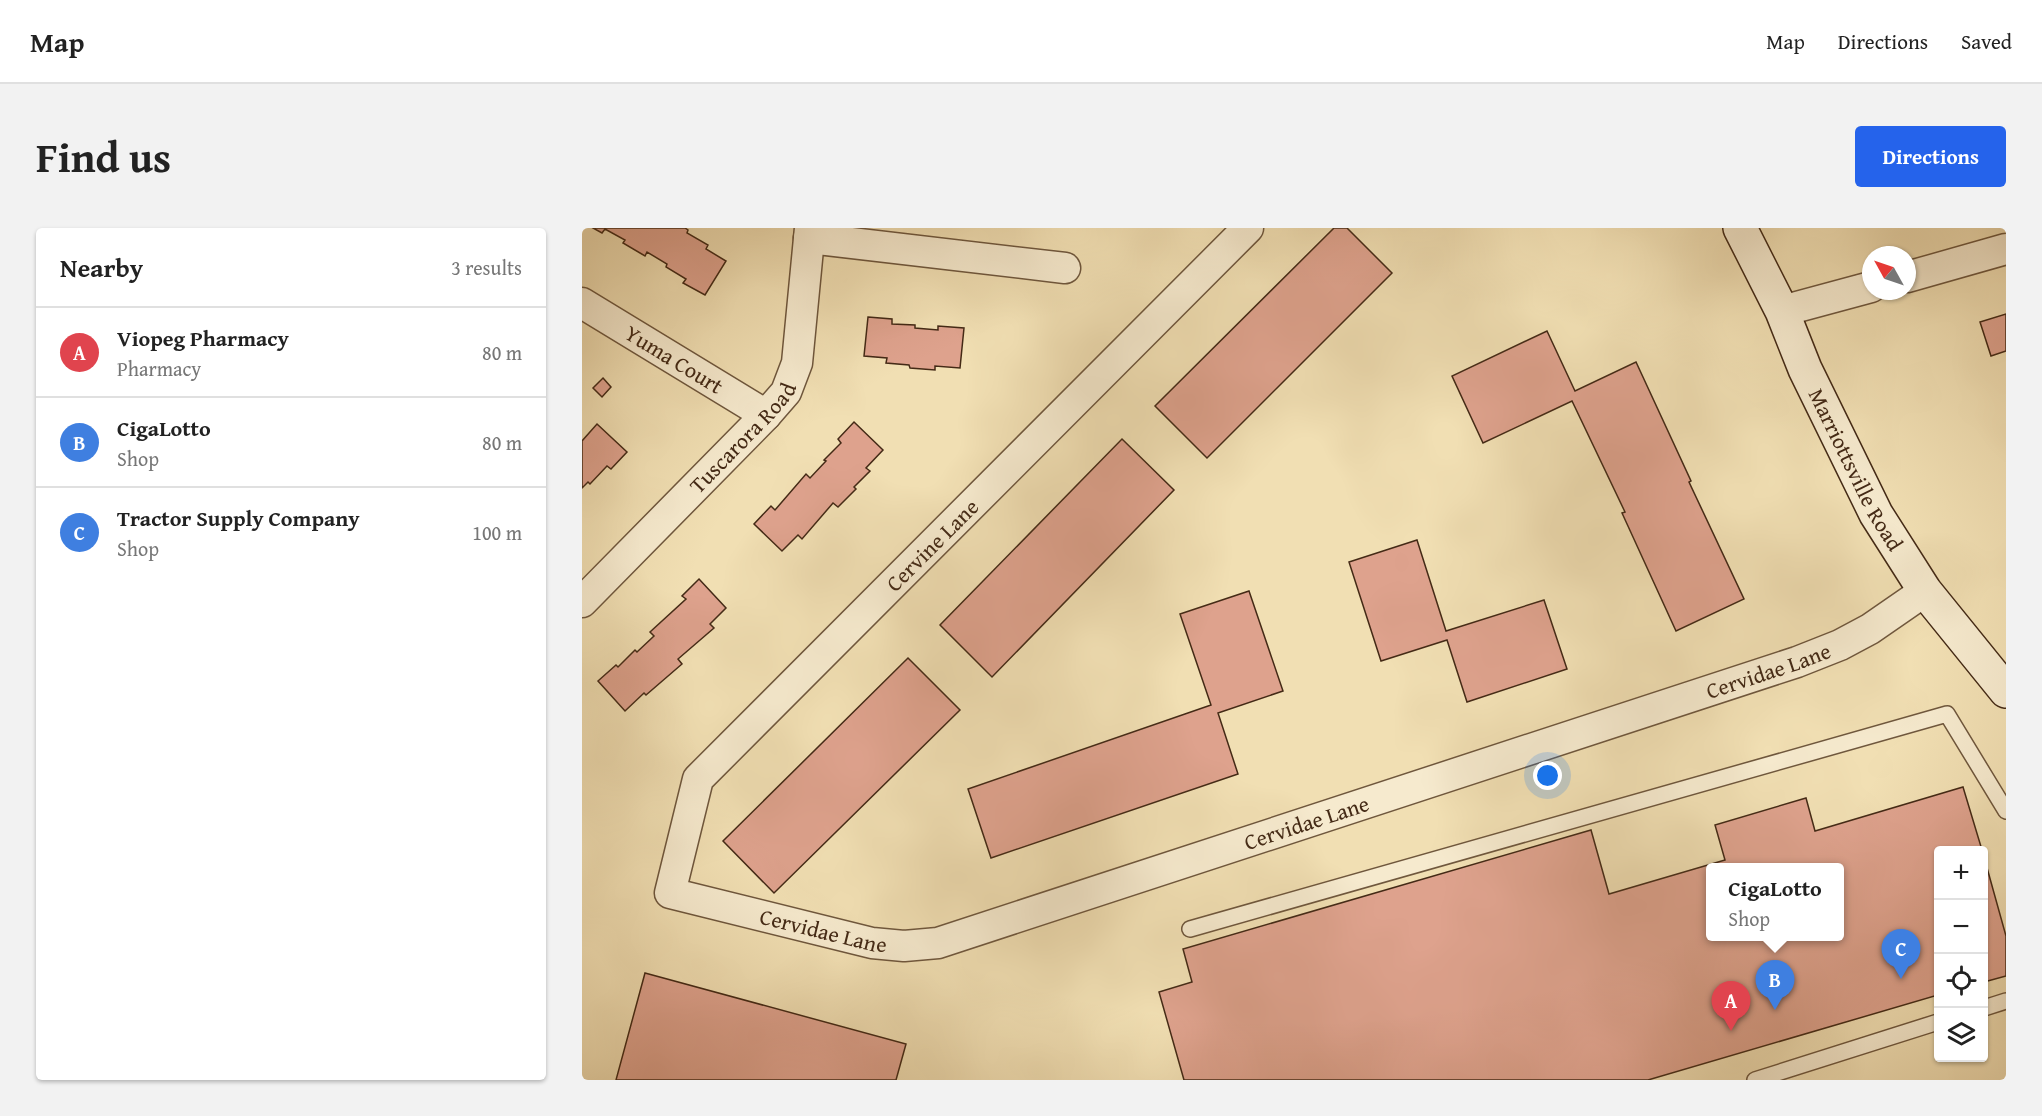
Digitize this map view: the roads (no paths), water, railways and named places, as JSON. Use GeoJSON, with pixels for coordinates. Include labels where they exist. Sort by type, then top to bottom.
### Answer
{"type":"FeatureCollection","features":[{"type":"Feature","properties":{"kind":"main road","name":"Marriottsville Road"},"geometry":{"type":"LineString","coordinates":[[1740,228],[1782,311],[1805,369],[1876,514],[1925,591],[2006,691]]}},
{"type":"Feature","properties":{"kind":"street","name":"Cervine Lane"},"geometry":{"type":"LineString","coordinates":[[670,893],[698,779],[1248,228]]}},
{"type":"Feature","properties":{"kind":"street"},"geometry":{"type":"LineString","coordinates":[[810,233],[1065,268]]}},
{"type":"Feature","properties":{"kind":"street","name":"Tuscarora Road"},"geometry":{"type":"LineString","coordinates":[[582,602],[786,392],[797,363],[810,233]]}},
{"type":"Feature","properties":{"kind":"street"},"geometry":{"type":"LineString","coordinates":[[1916,274],[2006,249]]}},
{"type":"Feature","properties":{"kind":"street"},"geometry":{"type":"LineString","coordinates":[[1782,311],[1862,289]]}},
{"type":"Feature","properties":{"kind":"street","name":"Yuma Court"},"geometry":{"type":"LineString","coordinates":[[582,303],[766,415]]}},
{"type":"Feature","properties":{"kind":"street","name":"Cervidae Lane"},"geometry":{"type":"LineString","coordinates":[[670,893],[872,943],[904,946],[938,943],[1797,662],[1840,645],[1870,629],[1925,591]]}},
{"type":"Feature","properties":{"kind":"lane"},"geometry":{"type":"LineString","coordinates":[[1190,929],[1947,714],[2006,811]]}},
{"type":"Feature","properties":{"kind":"lane"},"geometry":{"type":"LineString","coordinates":[[1988,1006],[2006,1001]]}},
{"type":"Feature","properties":{"kind":"lane"},"geometry":{"type":"LineString","coordinates":[[1755,1080],[1934,1023]]}},
{"type":"Feature","properties":{"kind":"place","name":"Tractor Supply Company"},"geometry":{"type":"Point","coordinates":[1901,979]}},
{"type":"Feature","properties":{"kind":"place","name":"CigaLotto"},"geometry":{"type":"Point","coordinates":[1775,1010]}},
{"type":"Feature","properties":{"kind":"place","name":"Viopeg Pharmacy"},"geometry":{"type":"Point","coordinates":[1731,1031]}}]}
